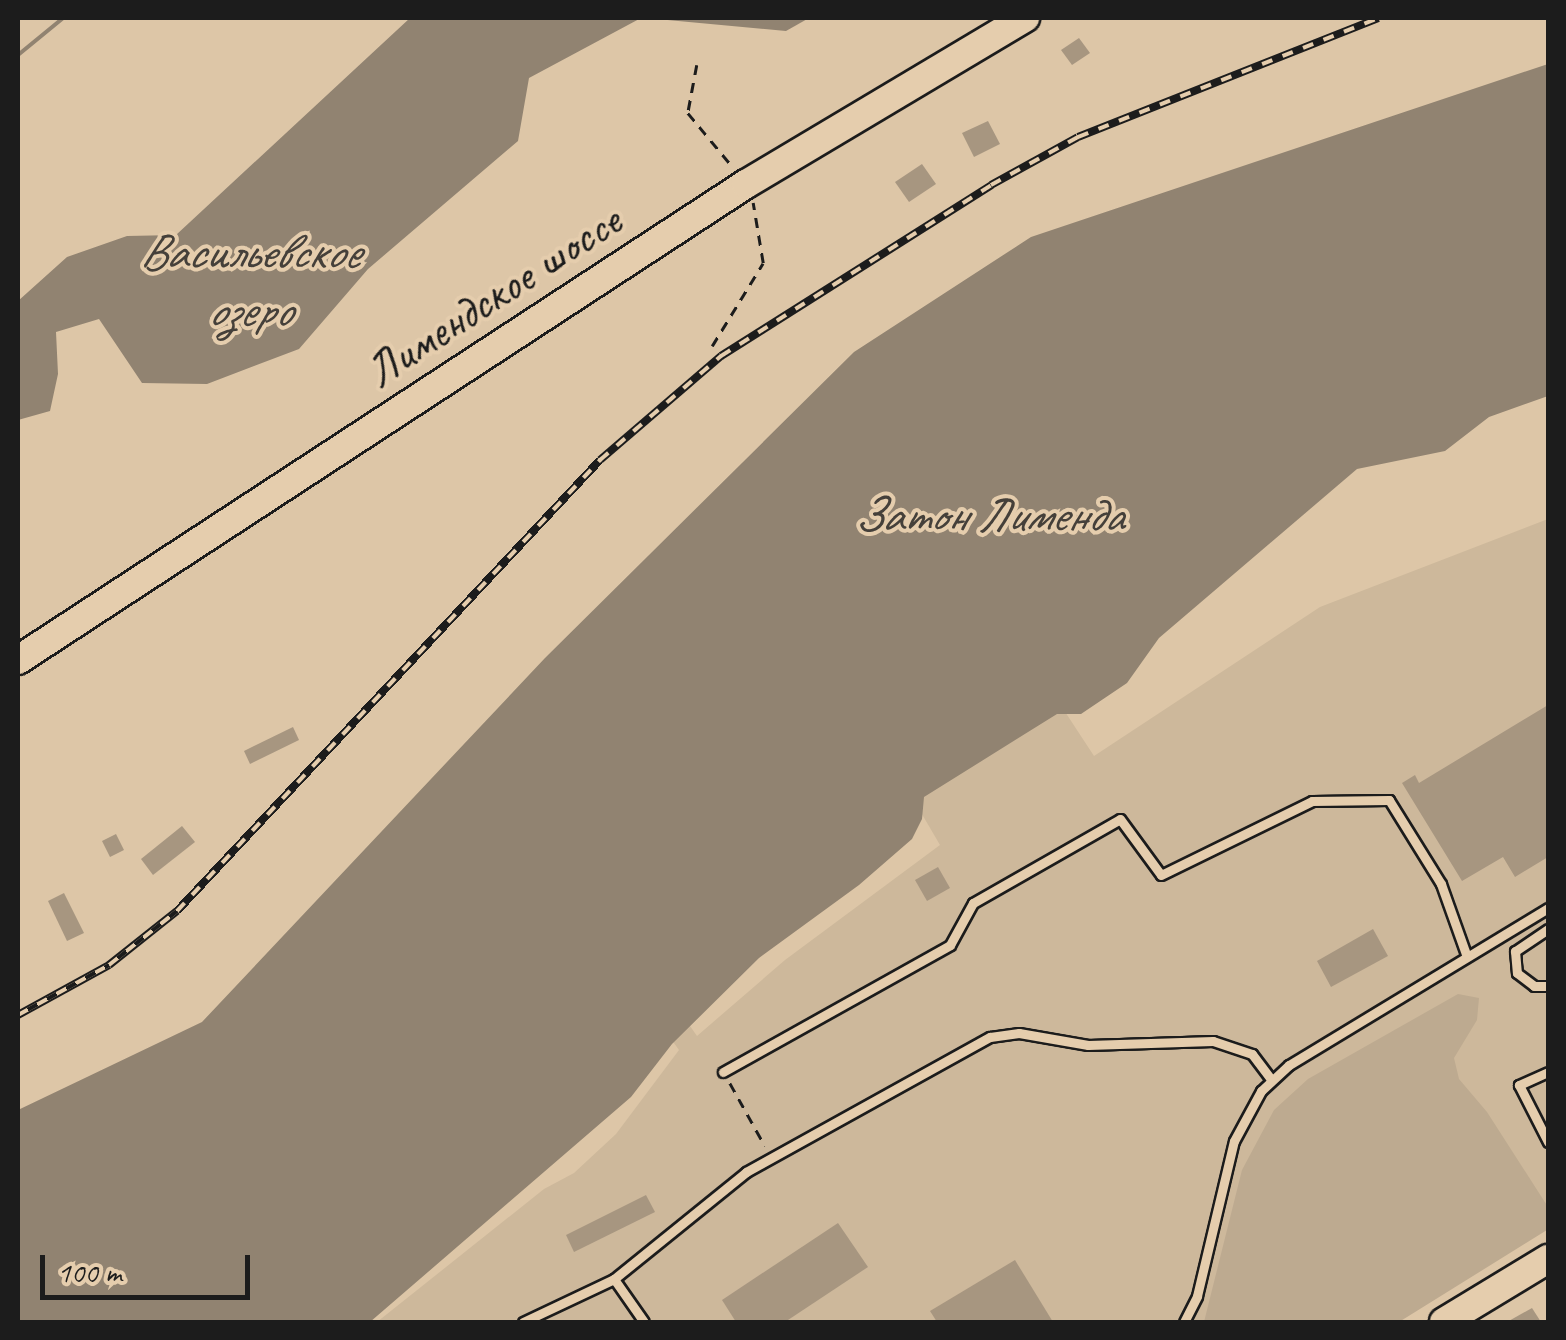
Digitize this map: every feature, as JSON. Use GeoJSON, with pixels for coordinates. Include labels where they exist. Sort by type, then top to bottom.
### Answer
{"type":"FeatureCollection","features":[{"type":"Feature","properties":{"kind":"main road","name":"Лимендское шоссе"},"geometry":{"type":"LineString","coordinates":[[18,660],[746,184],[1024,18]]}},
{"type":"Feature","properties":{"kind":"main road"},"geometry":{"type":"LineString","coordinates":[[1444,1322],[1548,1259]]}},
{"type":"Feature","properties":{"kind":"lane"},"geometry":{"type":"LineString","coordinates":[[723,1072],[950,945],[973,903],[1120,819],[1161,875],[1312,801],[1388,800],[1440,884],[1467,957]]}},
{"type":"Feature","properties":{"kind":"lane"},"geometry":{"type":"LineString","coordinates":[[1184,1322],[1197,1296],[1234,1142],[1271,1079],[1548,908]]}},
{"type":"Feature","properties":{"kind":"lane"},"geometry":{"type":"LineString","coordinates":[[1548,929],[1515,950],[1517,972],[1534,986],[1548,986]]}},
{"type":"Feature","properties":{"kind":"lane"},"geometry":{"type":"LineString","coordinates":[[523,1322],[614,1280],[746,1172],[774,1160],[976,1044],[1004,1033],[1088,1045],[1228,1044],[1252,1054],[1271,1079]]}},
{"type":"Feature","properties":{"kind":"lane"},"geometry":{"type":"LineString","coordinates":[[1548,1072],[1520,1085],[1548,1142]]}},
{"type":"Feature","properties":{"kind":"lane"},"geometry":{"type":"LineString","coordinates":[[614,1280],[644,1322]]}},
{"type":"Feature","properties":{"kind":"path"},"geometry":{"type":"LineString","coordinates":[[698,65],[688,113],[746,184],[757,212],[763,263],[712,346]]}},
{"type":"Feature","properties":{"kind":"path"},"geometry":{"type":"LineString","coordinates":[[723,1072],[774,1160]]}},
{"type":"Feature","properties":{"kind":"shaded area"},"geometry":{"type":"Polygon","coordinates":[[[1548,519],[1548,1210],[1357,1322],[377,1322],[544,1189],[574,1173],[616,1134],[679,1050],[651,1011],[669,996],[697,1036],[785,960],[940,845],[909,792],[1056,698],[1094,756],[1320,607],[1548,519]]]}},
{"type":"Feature","properties":{"kind":"shaded area"},"geometry":{"type":"Polygon","coordinates":[[[1458,994],[1479,998],[1477,1020],[1454,1058],[1459,1079],[1487,1112],[1548,1207],[1547,1230],[1399,1322],[1204,1322],[1242,1170],[1274,1110],[1308,1079],[1458,994]]]}},
{"type":"Feature","properties":{"kind":"water","name":"Васильевское озеро"},"geometry":{"type":"Polygon","coordinates":[[[410,18],[641,18],[529,78],[518,141],[368,269],[299,349],[207,384],[142,383],[99,319],[56,332],[58,374],[50,411],[18,420],[18,301],[67,257],[127,236],[176,235],[410,18]]]}},
{"type":"Feature","properties":{"kind":"water"},"geometry":{"type":"Polygon","coordinates":[[[646,18],[809,18],[786,31],[646,18]]]}},
{"type":"Feature","properties":{"kind":"water","name":"Затон Лименда"},"geometry":{"type":"Polygon","coordinates":[[[1548,64],[1548,396],[1489,417],[1445,451],[1357,469],[1159,638],[1127,683],[1081,714],[1057,714],[924,797],[922,819],[912,839],[859,885],[759,958],[672,1044],[631,1097],[370,1322],[18,1322],[18,1110],[202,1022],[545,658],[854,352],[1031,237],[1548,64]]]}},
{"type":"Feature","properties":{"kind":"building"},"geometry":{"type":"Polygon","coordinates":[[[1079,38],[1090,53],[1072,65],[1061,50],[1079,38]]]}},
{"type":"Feature","properties":{"kind":"building"},"geometry":{"type":"Polygon","coordinates":[[[988,121],[1000,144],[974,157],[962,133],[988,121]]]}},
{"type":"Feature","properties":{"kind":"building"},"geometry":{"type":"Polygon","coordinates":[[[922,164],[936,184],[909,202],[895,182],[922,164]]]}},
{"type":"Feature","properties":{"kind":"building"},"geometry":{"type":"Polygon","coordinates":[[[1548,705],[1548,857],[1515,877],[1503,857],[1462,881],[1402,783],[1415,775],[1419,783],[1548,705]]]}},
{"type":"Feature","properties":{"kind":"building"},"geometry":{"type":"Polygon","coordinates":[[[293,727],[299,740],[250,764],[244,751],[293,727]]]}},
{"type":"Feature","properties":{"kind":"building"},"geometry":{"type":"Polygon","coordinates":[[[182,826],[195,842],[153,875],[141,859],[182,826]]]}},
{"type":"Feature","properties":{"kind":"building"},"geometry":{"type":"Polygon","coordinates":[[[116,834],[124,850],[110,857],[102,841],[116,834]]]}},
{"type":"Feature","properties":{"kind":"building"},"geometry":{"type":"Polygon","coordinates":[[[938,867],[950,888],[927,901],[915,880],[938,867]]]}},
{"type":"Feature","properties":{"kind":"building"},"geometry":{"type":"Polygon","coordinates":[[[64,893],[84,933],[67,941],[48,901],[64,893]]]}},
{"type":"Feature","properties":{"kind":"building"},"geometry":{"type":"Polygon","coordinates":[[[1373,929],[1388,956],[1331,987],[1317,961],[1373,929]]]}},
{"type":"Feature","properties":{"kind":"building"},"geometry":{"type":"Polygon","coordinates":[[[646,1195],[655,1212],[574,1252],[566,1235],[646,1195]]]}},
{"type":"Feature","properties":{"kind":"building"},"geometry":{"type":"Polygon","coordinates":[[[838,1223],[868,1267],[785,1322],[736,1322],[722,1300],[838,1223]]]}},
{"type":"Feature","properties":{"kind":"building"},"geometry":{"type":"Polygon","coordinates":[[[1015,1260],[1053,1322],[937,1322],[930,1311],[1015,1260]]]}},
{"type":"Feature","properties":{"kind":"building"},"geometry":{"type":"Polygon","coordinates":[[[1532,1308],[1541,1322],[1507,1322],[1532,1308]]]}},
{"type":"Feature","properties":{"kind":"waterway"},"geometry":{"type":"LineString","coordinates":[[18,55],[63,18]]}},
{"type":"Feature","properties":{"kind":"railway"},"geometry":{"type":"LineString","coordinates":[[18,1015],[109,965],[177,911],[600,460],[721,356],[991,185],[1078,137],[1378,18]]}}]}
